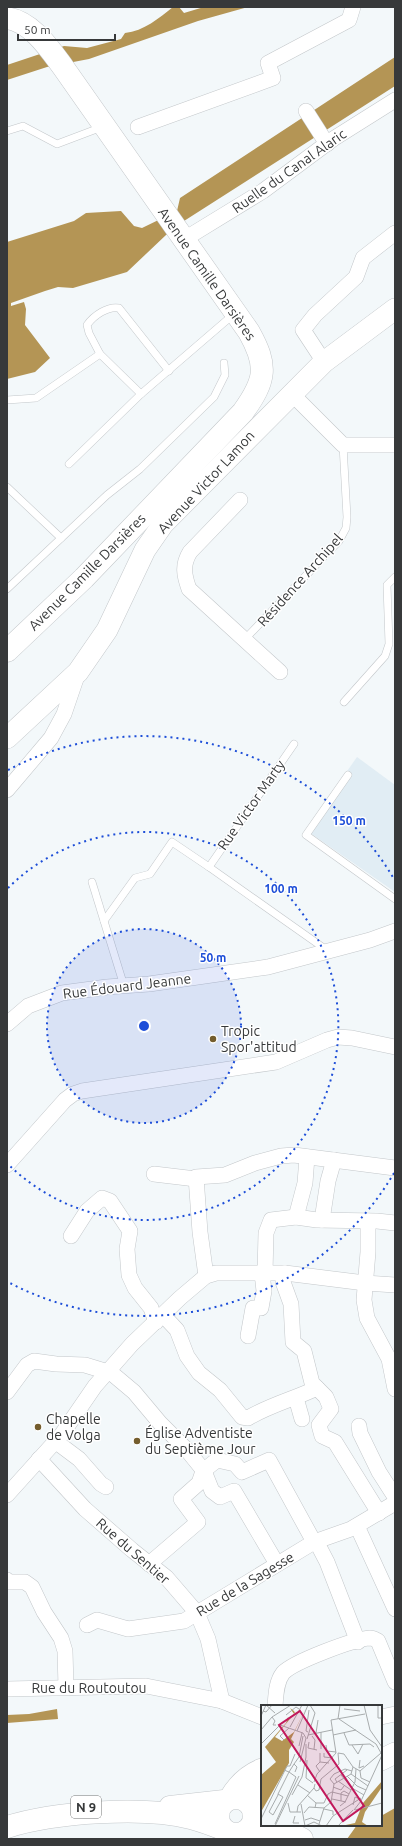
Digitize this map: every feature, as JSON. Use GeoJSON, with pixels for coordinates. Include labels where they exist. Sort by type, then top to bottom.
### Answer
{"type":"FeatureCollection","features":[{"type":"Feature","properties":{"kind":"main road","name":"Avenue Camille Darsières"},"geometry":{"type":"LineString","coordinates":[[7,18],[28,27],[63,67],[235,313],[259,350],[262,381],[256,394],[243,412],[104,557],[7,651]]}},
{"type":"Feature","properties":{"kind":"main road"},"geometry":{"type":"LineString","coordinates":[[239,1798],[248,1802],[256,1811],[252,1823],[233,1831],[218,1820],[217,1815],[218,1810],[226,1800],[239,1798]]}},
{"type":"Feature","properties":{"kind":"main road","name":"N 9"},"geometry":{"type":"LineString","coordinates":[[7,1820],[43,1812],[103,1805],[117,1804],[166,1807],[192,1806],[226,1800]]}},
{"type":"Feature","properties":{"kind":"main road","name":"N 9"},"geometry":{"type":"LineString","coordinates":[[7,1827],[61,1816],[129,1812],[164,1814],[191,1818],[233,1831],[292,1838]]}},
{"type":"Feature","properties":{"kind":"main road","name":"N 9"},"geometry":{"type":"LineString","coordinates":[[276,1826],[292,1838]]}},
{"type":"Feature","properties":{"kind":"street"},"geometry":{"type":"LineString","coordinates":[[138,127],[273,78],[268,63],[349,20],[353,7]]}},
{"type":"Feature","properties":{"kind":"street","name":"Ruelle du Canal Alaric"},"geometry":{"type":"LineString","coordinates":[[183,240],[263,191],[325,140],[395,100]]}},
{"type":"Feature","properties":{"kind":"street"},"geometry":{"type":"LineString","coordinates":[[306,111],[325,140]]}},
{"type":"Feature","properties":{"kind":"street"},"geometry":{"type":"LineString","coordinates":[[324,362],[303,330],[315,315],[356,278],[363,258],[395,233]]}},
{"type":"Feature","properties":{"kind":"street","name":"Avenue Victor Lamon"},"geometry":{"type":"LineString","coordinates":[[7,738],[78,672],[108,630],[145,550],[163,524],[291,393],[324,362],[395,309]]}},
{"type":"Feature","properties":{"kind":"street"},"geometry":{"type":"LineString","coordinates":[[291,393],[343,445],[395,445]]}},
{"type":"Feature","properties":{"kind":"street"},"geometry":{"type":"LineString","coordinates":[[240,500],[190,552],[185,560],[184,574],[189,589],[280,672]]}},
{"type":"Feature","properties":{"kind":"street"},"geometry":{"type":"LineString","coordinates":[[7,790],[50,738],[64,714],[78,672]]}},
{"type":"Feature","properties":{"kind":"street","name":"Rue Édouard Jeanne"},"geometry":{"type":"LineString","coordinates":[[7,1024],[28,1006],[62,993],[268,967],[330,952],[395,931]]}},
{"type":"Feature","properties":{"kind":"street"},"geometry":{"type":"LineString","coordinates":[[7,1165],[65,1100],[73,1094],[82,1091],[276,1062],[327,1040],[338,1037],[352,1038],[395,1047]]}},
{"type":"Feature","properties":{"kind":"street"},"geometry":{"type":"LineString","coordinates":[[154,1174],[196,1179],[196,1177],[225,1175],[255,1162],[281,1156],[307,1157],[395,1168]]}},
{"type":"Feature","properties":{"kind":"street"},"geometry":{"type":"LineString","coordinates":[[296,1217],[305,1183],[307,1157]]}},
{"type":"Feature","properties":{"kind":"street"},"geometry":{"type":"LineString","coordinates":[[322,1220],[328,1181],[334,1160]]}},
{"type":"Feature","properties":{"kind":"street"},"geometry":{"type":"LineString","coordinates":[[196,1179],[200,1232],[206,1276]]}},
{"type":"Feature","properties":{"kind":"street"},"geometry":{"type":"LineString","coordinates":[[71,1236],[87,1211],[102,1198],[110,1200],[130,1232],[126,1250],[129,1275],[134,1288],[159,1318],[177,1330],[187,1356],[199,1373],[220,1390],[242,1417],[248,1418],[272,1405],[296,1398],[317,1388]]}},
{"type":"Feature","properties":{"kind":"street"},"geometry":{"type":"LineString","coordinates":[[248,1336],[253,1308],[261,1308],[264,1291],[266,1233],[271,1220],[296,1217],[322,1220],[395,1223]]}},
{"type":"Feature","properties":{"kind":"street"},"geometry":{"type":"LineString","coordinates":[[368,1221],[364,1300],[368,1318],[389,1359],[395,1389]]}},
{"type":"Feature","properties":{"kind":"street"},"geometry":{"type":"LineString","coordinates":[[7,1495],[62,1434],[95,1386],[132,1344],[206,1276],[216,1273],[285,1273],[365,1283],[395,1285]]}},
{"type":"Feature","properties":{"kind":"street"},"geometry":{"type":"LineString","coordinates":[[285,1273],[283,1282],[290,1304],[293,1342],[304,1351],[312,1383],[326,1398],[331,1409],[319,1425],[322,1436],[335,1442],[379,1513]]}},
{"type":"Feature","properties":{"kind":"street"},"geometry":{"type":"LineString","coordinates":[[7,1392],[27,1365],[34,1361],[85,1366],[108,1372],[134,1392],[204,1471],[212,1491],[218,1497],[234,1490],[277,1564]]}},
{"type":"Feature","properties":{"kind":"street"},"geometry":{"type":"LineString","coordinates":[[296,1398],[302,1419]]}},
{"type":"Feature","properties":{"kind":"street"},"geometry":{"type":"LineString","coordinates":[[359,1426],[360,1433],[379,1472],[395,1497]]}},
{"type":"Feature","properties":{"kind":"street"},"geometry":{"type":"LineString","coordinates":[[56,1441],[80,1459],[101,1484],[106,1487]]}},
{"type":"Feature","properties":{"kind":"street","name":"Rue du Sentier"},"geometry":{"type":"LineString","coordinates":[[38,1459],[85,1509],[166,1577],[197,1613],[208,1639],[222,1701]]}},
{"type":"Feature","properties":{"kind":"street"},"geometry":{"type":"LineString","coordinates":[[149,1564],[198,1522],[181,1499],[199,1483],[204,1471],[217,1460],[235,1464],[242,1472],[269,1460],[327,1562],[358,1642]]}},
{"type":"Feature","properties":{"kind":"street","name":"Rue de la Sagesse"},"geometry":{"type":"LineString","coordinates":[[87,1625],[97,1620],[128,1629],[184,1621],[315,1542],[352,1529],[395,1503]]}},
{"type":"Feature","properties":{"kind":"street"},"geometry":{"type":"LineString","coordinates":[[357,1526],[395,1609]]}},
{"type":"Feature","properties":{"kind":"street"},"geometry":{"type":"LineString","coordinates":[[7,1580],[25,1582],[32,1587],[44,1612],[61,1638],[65,1651],[66,1687]]}},
{"type":"Feature","properties":{"kind":"street"},"geometry":{"type":"LineString","coordinates":[[275,1705],[277,1686],[284,1672],[298,1663],[316,1655],[369,1638],[378,1641],[395,1682]]}},
{"type":"Feature","properties":{"kind":"street","name":"Rue du Routoutou"},"geometry":{"type":"LineString","coordinates":[[7,1688],[146,1686],[222,1701],[261,1717]]}},
{"type":"Feature","properties":{"kind":"street"},"geometry":{"type":"LineString","coordinates":[[382,1717],[395,1714]]}},
{"type":"Feature","properties":{"kind":"street"},"geometry":{"type":"LineString","coordinates":[[226,1800],[236,1786],[253,1772],[261,1769]]}},
{"type":"Feature","properties":{"kind":"street"},"geometry":{"type":"LineString","coordinates":[[256,1811],[256,1793],[261,1785]]}},
{"type":"Feature","properties":{"kind":"lane"},"geometry":{"type":"LineString","coordinates":[[7,131],[23,126],[57,144],[104,126]]}},
{"type":"Feature","properties":{"kind":"lane"},"geometry":{"type":"LineString","coordinates":[[142,394],[100,354],[89,334],[87,325],[93,317],[113,307],[119,308],[169,371]]}},
{"type":"Feature","properties":{"kind":"lane"},"geometry":{"type":"LineString","coordinates":[[69,464],[142,394],[235,313]]}},
{"type":"Feature","properties":{"kind":"lane"},"geometry":{"type":"LineString","coordinates":[[7,400],[36,398],[100,354]]}},
{"type":"Feature","properties":{"kind":"lane"},"geometry":{"type":"LineString","coordinates":[[7,590],[107,495],[140,469],[214,397],[225,375],[224,363]]}},
{"type":"Feature","properties":{"kind":"lane","name":"Résidence Archipel"},"geometry":{"type":"LineString","coordinates":[[245,639],[339,541],[346,528],[347,517],[343,445]]}},
{"type":"Feature","properties":{"kind":"lane"},"geometry":{"type":"LineString","coordinates":[[7,487],[61,538]]}},
{"type":"Feature","properties":{"kind":"lane"},"geometry":{"type":"LineString","coordinates":[[344,702],[385,656],[389,644],[387,585],[395,577]]}},
{"type":"Feature","properties":{"kind":"lane","name":"Rue Victor Marty"},"geometry":{"type":"LineString","coordinates":[[209,867],[294,744]]}},
{"type":"Feature","properties":{"kind":"lane"},"geometry":{"type":"LineString","coordinates":[[348,775],[306,835],[395,899]]}},
{"type":"Feature","properties":{"kind":"lane"},"geometry":{"type":"LineString","coordinates":[[104,922],[135,878],[150,874],[172,842],[330,952]]}},
{"type":"Feature","properties":{"kind":"lane"},"geometry":{"type":"LineString","coordinates":[[92,882],[124,986]]}},
{"type":"Feature","properties":{"kind":"shaded area"},"geometry":{"type":"Polygon","coordinates":[[[173,7],[179,7],[184,13],[204,7],[248,7],[198,21],[89,59],[47,67],[7,80],[7,65],[64,46],[87,48],[121,39],[125,33],[145,27],[157,20],[173,7]]]}},
{"type":"Feature","properties":{"kind":"shaded area"},"geometry":{"type":"Polygon","coordinates":[[[395,57],[395,86],[184,221],[166,235],[127,272],[73,288],[58,287],[11,303],[11,306],[24,302],[26,309],[25,325],[50,358],[35,372],[7,379],[7,242],[74,221],[86,213],[121,211],[134,226],[142,228],[177,211],[180,198],[395,57]]]}},
{"type":"Feature","properties":{"kind":"shaded area"},"geometry":{"type":"Polygon","coordinates":[[[357,757],[395,785],[395,892],[306,830],[357,757]]]}},
{"type":"Feature","properties":{"kind":"shaded area"},"geometry":{"type":"Polygon","coordinates":[[[57,1709],[58,1719],[7,1723],[7,1715],[29,1714],[57,1709]]]}},
{"type":"Feature","properties":{"kind":"shaded area"},"geometry":{"type":"Polygon","coordinates":[[[395,1808],[395,1839],[347,1839],[356,1826],[382,1826],[382,1815],[395,1808]]]}},
{"type":"Feature","properties":{"kind":"place","name":"Tropic Spor'attitud"},"geometry":{"type":"Point","coordinates":[213,1039]}},
{"type":"Feature","properties":{"kind":"place","name":"Chapelle de Volga"},"geometry":{"type":"Point","coordinates":[38,1427]}},
{"type":"Feature","properties":{"kind":"place","name":"Église Adventiste du Septième Jour"},"geometry":{"type":"Point","coordinates":[137,1441]}}]}
